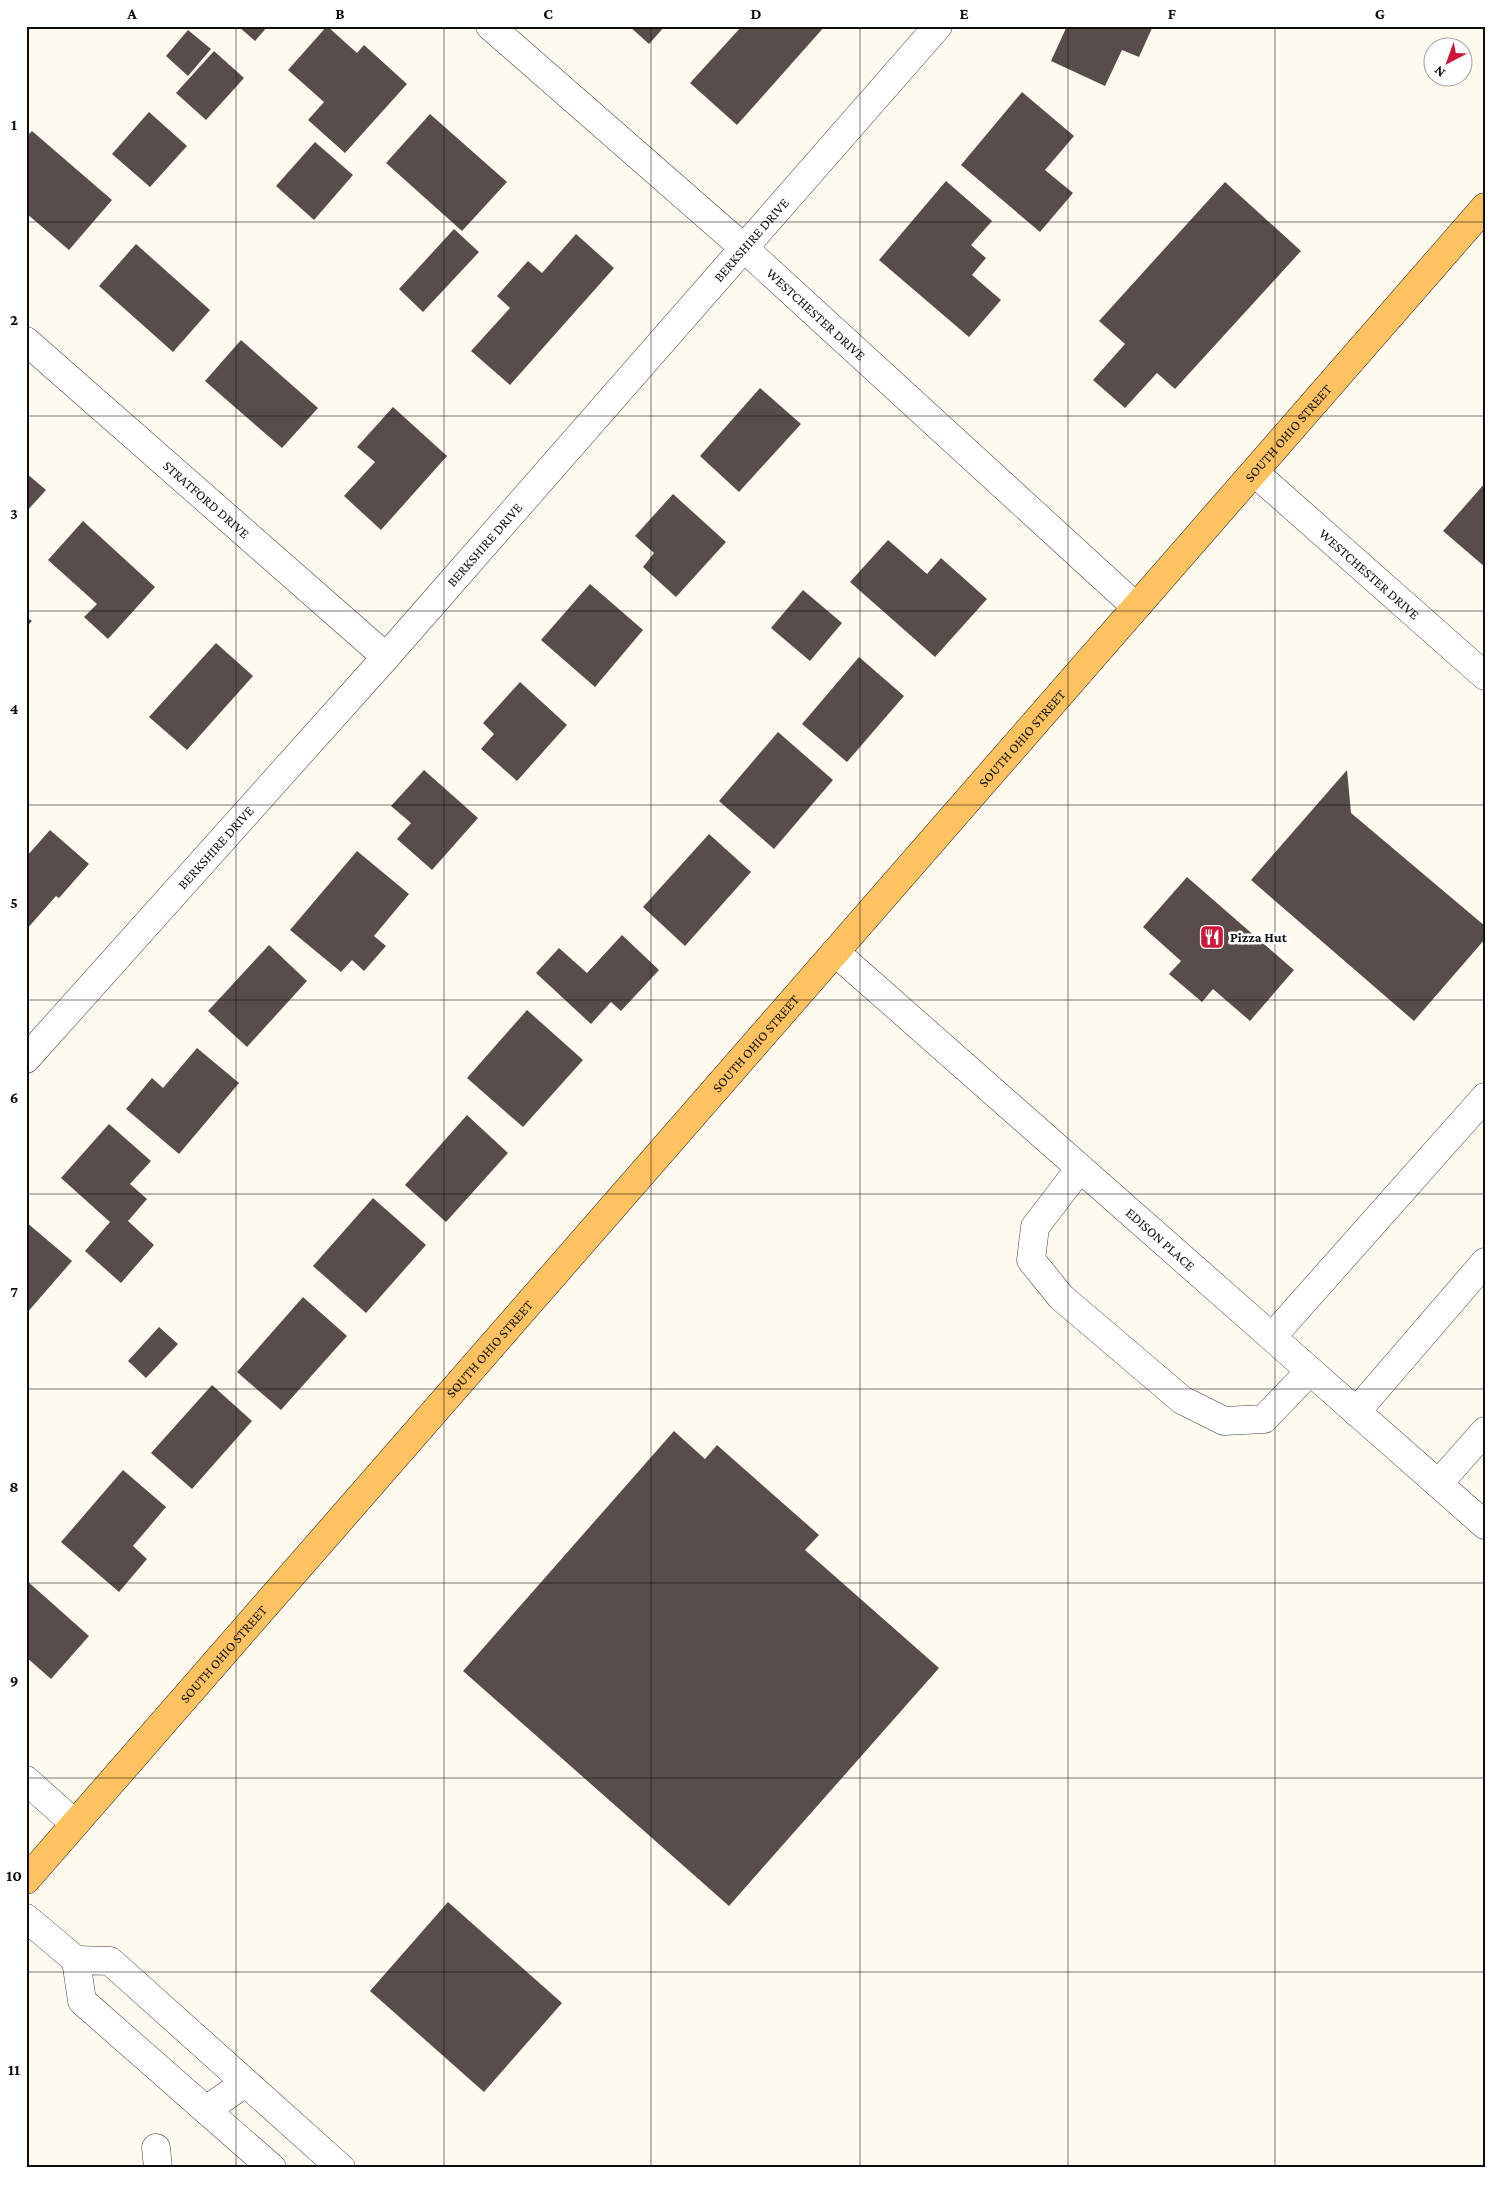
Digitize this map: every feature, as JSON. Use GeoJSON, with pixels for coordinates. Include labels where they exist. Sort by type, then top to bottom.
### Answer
{"type":"FeatureCollection","features":[{"type":"Feature","properties":{"kind":"main road","name":"SOUTH OHIO STREET"},"geometry":{"type":"LineString","coordinates":[[26,1880],[1485,207]]}},
{"type":"Feature","properties":{"kind":"street","name":"WESTCHESTER DRIVE"},"geometry":{"type":"LineString","coordinates":[[490,26],[745,249],[1136,607]]}},
{"type":"Feature","properties":{"kind":"street","name":"BERKSHIRE DRIVE"},"geometry":{"type":"LineString","coordinates":[[26,1059],[386,657],[745,249],[938,26]]}},
{"type":"Feature","properties":{"kind":"street","name":"STRATFORD DRIVE"},"geometry":{"type":"LineString","coordinates":[[26,341],[386,657]]}},
{"type":"Feature","properties":{"kind":"street","name":"WESTCHESTER DRIVE"},"geometry":{"type":"LineString","coordinates":[[1254,472],[1485,676]]}},
{"type":"Feature","properties":{"kind":"street","name":"EDISON PLACE"},"geometry":{"type":"LineString","coordinates":[[835,952],[1485,1525]]}},
{"type":"Feature","properties":{"kind":"street"},"geometry":{"type":"LineString","coordinates":[[1272,1337],[1485,1097]]}},
{"type":"Feature","properties":{"kind":"street"},"geometry":{"type":"LineString","coordinates":[[1080,1168],[1035,1227],[1031,1260],[1060,1297],[1182,1400],[1224,1421],[1264,1419],[1310,1371]]}},
{"type":"Feature","properties":{"kind":"street"},"geometry":{"type":"LineString","coordinates":[[1356,1412],[1485,1262]]}},
{"type":"Feature","properties":{"kind":"street"},"geometry":{"type":"LineString","coordinates":[[1438,1484],[1485,1431]]}},
{"type":"Feature","properties":{"kind":"street"},"geometry":{"type":"LineString","coordinates":[[26,1780],[75,1824]]}},
{"type":"Feature","properties":{"kind":"street"},"geometry":{"type":"LineString","coordinates":[[26,1918],[76,1960],[110,1961],[341,2168]]}},
{"type":"Feature","properties":{"kind":"street"},"geometry":{"type":"LineString","coordinates":[[76,1960],[82,2001],[272,2168]]}},
{"type":"Feature","properties":{"kind":"street"},"geometry":{"type":"LineString","coordinates":[[206,2110],[245,2083]]}},
{"type":"Feature","properties":{"kind":"building"},"geometry":{"type":"Polygon","coordinates":[[[238,26],[268,26],[255,41],[238,26]]]}},
{"type":"Feature","properties":{"kind":"building"},"geometry":{"type":"Polygon","coordinates":[[[327,26],[357,53],[364,45],[407,84],[345,153],[308,120],[324,102],[288,70],[327,26]]]}},
{"type":"Feature","properties":{"kind":"building"},"geometry":{"type":"Polygon","coordinates":[[[629,26],[665,26],[649,44],[629,26]]]}},
{"type":"Feature","properties":{"kind":"building"},"geometry":{"type":"Polygon","coordinates":[[[742,26],[825,26],[737,125],[690,83],[742,26]]]}},
{"type":"Feature","properties":{"kind":"building"},"geometry":{"type":"Polygon","coordinates":[[[1067,26],[1153,26],[1139,57],[1122,50],[1105,86],[1051,61],[1067,26]]]}},
{"type":"Feature","properties":{"kind":"building"},"geometry":{"type":"Polygon","coordinates":[[[188,30],[211,49],[188,76],[166,56],[188,30]]]}},
{"type":"Feature","properties":{"kind":"building"},"geometry":{"type":"Polygon","coordinates":[[[214,51],[244,78],[206,120],[176,93],[214,51]]]}},
{"type":"Feature","properties":{"kind":"building"},"geometry":{"type":"Polygon","coordinates":[[[1022,92],[1074,136],[1045,170],[1073,193],[1040,232],[961,165],[1022,92]]]}},
{"type":"Feature","properties":{"kind":"building"},"geometry":{"type":"Polygon","coordinates":[[[149,112],[187,146],[150,187],[112,154],[149,112]]]}},
{"type":"Feature","properties":{"kind":"building"},"geometry":{"type":"Polygon","coordinates":[[[430,114],[507,182],[462,231],[386,163],[430,114]]]}},
{"type":"Feature","properties":{"kind":"building"},"geometry":{"type":"Polygon","coordinates":[[[32,131],[112,200],[69,250],[26,213],[26,137],[32,131]]]}},
{"type":"Feature","properties":{"kind":"building"},"geometry":{"type":"Polygon","coordinates":[[[315,142],[353,175],[314,220],[276,186],[315,142]]]}},
{"type":"Feature","properties":{"kind":"building"},"geometry":{"type":"Polygon","coordinates":[[[946,181],[992,221],[971,245],[986,258],[972,275],[1001,300],[969,337],[879,260],[946,181]]]}},
{"type":"Feature","properties":{"kind":"building"},"geometry":{"type":"Polygon","coordinates":[[[1225,182],[1301,251],[1175,389],[1157,373],[1125,408],[1093,380],[1125,344],[1099,321],[1225,182]]]}},
{"type":"Feature","properties":{"kind":"building"},"geometry":{"type":"Polygon","coordinates":[[[454,229],[479,252],[423,312],[399,289],[454,229]]]}},
{"type":"Feature","properties":{"kind":"building"},"geometry":{"type":"Polygon","coordinates":[[[576,234],[614,268],[510,385],[471,351],[510,308],[497,296],[528,261],[542,273],[576,234]]]}},
{"type":"Feature","properties":{"kind":"building"},"geometry":{"type":"Polygon","coordinates":[[[136,244],[210,310],[173,352],[99,286],[136,244]]]}},
{"type":"Feature","properties":{"kind":"building"},"geometry":{"type":"Polygon","coordinates":[[[241,340],[318,408],[282,448],[205,381],[241,340]]]}},
{"type":"Feature","properties":{"kind":"building"},"geometry":{"type":"Polygon","coordinates":[[[760,388],[801,424],[739,492],[700,456],[760,388]]]}},
{"type":"Feature","properties":{"kind":"building"},"geometry":{"type":"Polygon","coordinates":[[[393,407],[447,456],[381,530],[344,496],[375,462],[357,447],[393,407]]]}},
{"type":"Feature","properties":{"kind":"building"},"geometry":{"type":"Polygon","coordinates":[[[26,473],[46,490],[26,512],[26,473]]]}},
{"type":"Feature","properties":{"kind":"building"},"geometry":{"type":"Polygon","coordinates":[[[1485,483],[1485,567],[1443,531],[1485,483]]]}},
{"type":"Feature","properties":{"kind":"building"},"geometry":{"type":"Polygon","coordinates":[[[673,494],[726,542],[676,597],[643,567],[654,553],[635,536],[673,494]]]}},
{"type":"Feature","properties":{"kind":"building"},"geometry":{"type":"Polygon","coordinates":[[[83,521],[155,587],[108,639],[84,617],[97,604],[48,560],[83,521]]]}},
{"type":"Feature","properties":{"kind":"building"},"geometry":{"type":"Polygon","coordinates":[[[888,540],[927,574],[941,558],[987,599],[935,657],[850,582],[888,540]]]}},
{"type":"Feature","properties":{"kind":"building"},"geometry":{"type":"Polygon","coordinates":[[[590,584],[643,630],[595,687],[541,640],[590,584]]]}},
{"type":"Feature","properties":{"kind":"building"},"geometry":{"type":"Polygon","coordinates":[[[803,590],[842,623],[810,661],[771,628],[803,590]]]}},
{"type":"Feature","properties":{"kind":"building"},"geometry":{"type":"Polygon","coordinates":[[[26,617],[32,621],[26,627],[26,617]]]}},
{"type":"Feature","properties":{"kind":"building"},"geometry":{"type":"Polygon","coordinates":[[[216,643],[253,676],[187,750],[149,717],[216,643]]]}},
{"type":"Feature","properties":{"kind":"building"},"geometry":{"type":"Polygon","coordinates":[[[859,657],[904,696],[847,762],[802,724],[859,657]]]}},
{"type":"Feature","properties":{"kind":"building"},"geometry":{"type":"Polygon","coordinates":[[[520,682],[567,725],[517,781],[481,749],[494,734],[483,723],[520,682]]]}},
{"type":"Feature","properties":{"kind":"building"},"geometry":{"type":"Polygon","coordinates":[[[778,732],[833,780],[774,849],[719,801],[778,732]]]}},
{"type":"Feature","properties":{"kind":"building"},"geometry":{"type":"Polygon","coordinates":[[[424,770],[478,818],[432,870],[397,839],[411,823],[391,806],[424,770]]]}},
{"type":"Feature","properties":{"kind":"building"},"geometry":{"type":"Polygon","coordinates":[[[1347,770],[1351,813],[1485,926],[1485,939],[1414,1021],[1251,880],[1347,770]]]}},
{"type":"Feature","properties":{"kind":"building"},"geometry":{"type":"Polygon","coordinates":[[[50,830],[89,864],[59,898],[56,896],[26,930],[26,857],[50,830]]]}},
{"type":"Feature","properties":{"kind":"building"},"geometry":{"type":"Polygon","coordinates":[[[709,834],[751,872],[685,946],[643,907],[709,834]]]}},
{"type":"Feature","properties":{"kind":"building"},"geometry":{"type":"Polygon","coordinates":[[[357,851],[409,894],[374,936],[386,946],[364,971],[352,960],[341,972],[290,930],[357,851]]]}},
{"type":"Feature","properties":{"kind":"building"},"geometry":{"type":"Polygon","coordinates":[[[1187,877],[1294,970],[1250,1021],[1213,989],[1202,1002],[1169,974],[1181,961],[1143,927],[1187,877]]]}},
{"type":"Feature","properties":{"kind":"building"},"geometry":{"type":"Polygon","coordinates":[[[622,935],[659,970],[621,1011],[611,1002],[591,1024],[536,973],[559,948],[587,973],[622,935]]]}},
{"type":"Feature","properties":{"kind":"building"},"geometry":{"type":"Polygon","coordinates":[[[269,945],[307,981],[247,1047],[208,1011],[269,945]]]}},
{"type":"Feature","properties":{"kind":"building"},"geometry":{"type":"Polygon","coordinates":[[[527,1010],[583,1060],[523,1127],[467,1078],[527,1010]]]}},
{"type":"Feature","properties":{"kind":"building"},"geometry":{"type":"Polygon","coordinates":[[[197,1048],[239,1083],[179,1154],[126,1109],[152,1078],[163,1088],[197,1048]]]}},
{"type":"Feature","properties":{"kind":"building"},"geometry":{"type":"Polygon","coordinates":[[[467,1115],[508,1153],[446,1222],[405,1185],[467,1115]]]}},
{"type":"Feature","properties":{"kind":"building"},"geometry":{"type":"Polygon","coordinates":[[[109,1124],[151,1161],[130,1184],[147,1199],[128,1221],[154,1245],[121,1283],[85,1251],[110,1222],[61,1178],[109,1124]]]}},
{"type":"Feature","properties":{"kind":"building"},"geometry":{"type":"Polygon","coordinates":[[[373,1198],[426,1245],[366,1313],[313,1266],[373,1198]]]}},
{"type":"Feature","properties":{"kind":"building"},"geometry":{"type":"Polygon","coordinates":[[[26,1222],[72,1261],[26,1314],[26,1222]]]}},
{"type":"Feature","properties":{"kind":"building"},"geometry":{"type":"Polygon","coordinates":[[[303,1297],[347,1336],[281,1410],[237,1372],[303,1297]]]}},
{"type":"Feature","properties":{"kind":"building"},"geometry":{"type":"Polygon","coordinates":[[[159,1327],[178,1344],[146,1378],[128,1361],[159,1327]]]}},
{"type":"Feature","properties":{"kind":"building"},"geometry":{"type":"Polygon","coordinates":[[[212,1385],[252,1421],[192,1489],[151,1453],[212,1385]]]}},
{"type":"Feature","properties":{"kind":"building"},"geometry":{"type":"Polygon","coordinates":[[[674,1431],[705,1459],[717,1445],[819,1535],[805,1550],[939,1668],[729,1906],[463,1671],[674,1431]]]}},
{"type":"Feature","properties":{"kind":"building"},"geometry":{"type":"Polygon","coordinates":[[[123,1470],[166,1507],[133,1546],[147,1559],[119,1592],[61,1542],[123,1470]]]}},
{"type":"Feature","properties":{"kind":"building"},"geometry":{"type":"Polygon","coordinates":[[[26,1580],[89,1636],[51,1679],[26,1657],[26,1580]]]}},
{"type":"Feature","properties":{"kind":"building"},"geometry":{"type":"Polygon","coordinates":[[[448,1902],[562,2003],[484,2092],[370,1991],[448,1902]]]}},
{"type":"Feature","properties":{"kind":"place","name":"Pizza Hut"},"geometry":{"type":"Point","coordinates":[1212,937]}}]}
